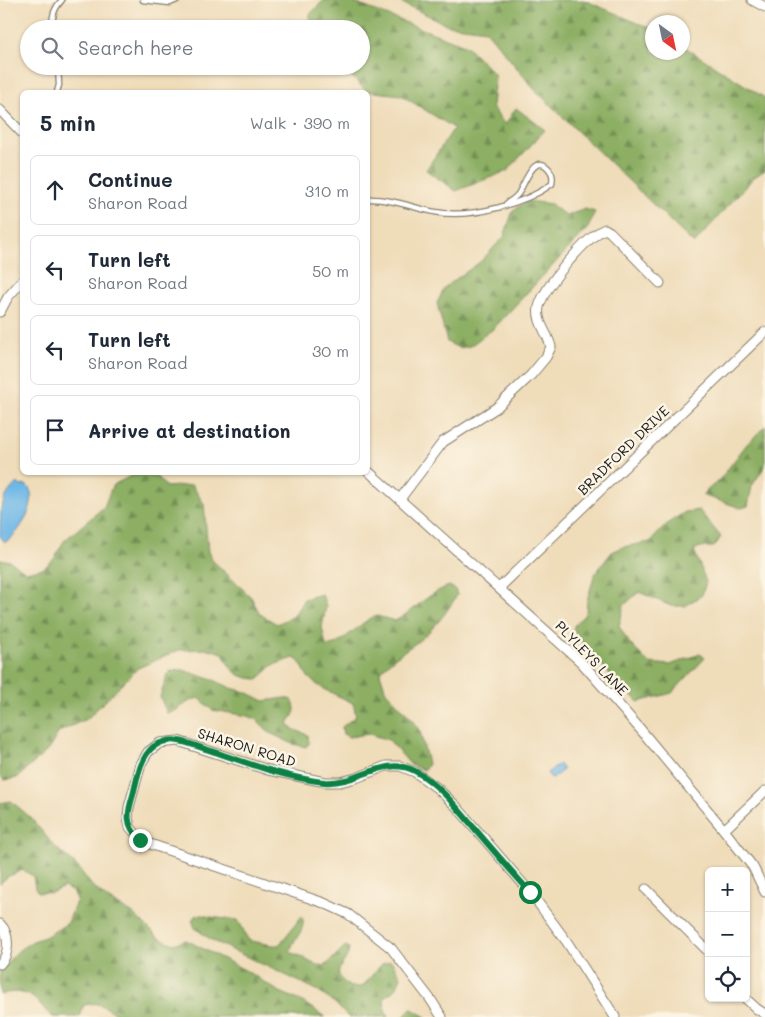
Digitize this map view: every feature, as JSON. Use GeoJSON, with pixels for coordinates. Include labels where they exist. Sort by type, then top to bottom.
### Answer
{"type":"FeatureCollection","features":[{"type":"Feature","properties":{"kind":"street"},"geometry":{"type":"LineString","coordinates":[[752,0],[765,7]]}},
{"type":"Feature","properties":{"kind":"street"},"geometry":{"type":"LineString","coordinates":[[0,110],[20,130]]}},
{"type":"Feature","properties":{"kind":"street"},"geometry":{"type":"LineString","coordinates":[[400,499],[443,442],[496,408],[532,376],[551,347],[539,320],[539,307],[545,294],[572,257],[596,233],[605,229],[610,232],[660,283]]}},
{"type":"Feature","properties":{"kind":"street"},"geometry":{"type":"LineString","coordinates":[[0,310],[20,283]]}},
{"type":"Feature","properties":{"kind":"street","name":"BRADFORD DRIVE"},"geometry":{"type":"LineString","coordinates":[[500,588],[765,332]]}},
{"type":"Feature","properties":{"kind":"street","name":"PLYLEYS LANE"},"geometry":{"type":"LineString","coordinates":[[370,473],[582,663],[641,730],[724,830],[753,867],[765,892]]}},
{"type":"Feature","properties":{"kind":"street","name":"SHARON ROAD"},"geometry":{"type":"LineString","coordinates":[[442,1017],[391,948],[348,914],[324,903],[147,844],[140,840],[130,828],[128,818],[141,764],[148,752],[160,743],[178,741],[268,770],[325,782],[340,782],[356,778],[386,766],[400,766],[415,772],[437,788],[456,806],[530,892],[567,942],[614,1017]]}},
{"type":"Feature","properties":{"kind":"street"},"geometry":{"type":"LineString","coordinates":[[724,830],[765,790]]}},
{"type":"Feature","properties":{"kind":"street"},"geometry":{"type":"LineString","coordinates":[[646,889],[705,948]]}},
{"type":"Feature","properties":{"kind":"street"},"geometry":{"type":"LineString","coordinates":[[0,924],[3,927],[8,942],[4,960],[0,964]]}},
{"type":"Feature","properties":{"kind":"street"},"geometry":{"type":"LineString","coordinates":[[749,1002],[757,1010],[765,1014]]}},
{"type":"Feature","properties":{"kind":"lane"},"geometry":{"type":"LineString","coordinates":[[51,20],[58,4],[62,0]]}},
{"type":"Feature","properties":{"kind":"lane"},"geometry":{"type":"LineString","coordinates":[[142,0],[170,2],[177,0]]}},
{"type":"Feature","properties":{"kind":"lane"},"geometry":{"type":"LineString","coordinates":[[57,90],[58,75]]}},
{"type":"Feature","properties":{"kind":"lane"},"geometry":{"type":"LineString","coordinates":[[370,199],[392,202],[437,213],[460,215],[485,211],[506,204],[544,190],[552,184],[553,177],[551,171],[546,166],[540,164],[534,167],[529,172],[518,193],[506,204]]}},
{"type":"Feature","properties":{"kind":"green space"},"geometry":{"type":"Polygon","coordinates":[[[324,0],[347,0],[467,46],[495,75],[492,107],[505,125],[516,108],[545,130],[507,171],[456,191],[426,170],[454,128],[401,95],[365,90],[350,75],[370,75],[370,20],[310,20],[310,14],[324,0]]]}},
{"type":"Feature","properties":{"kind":"green space"},"geometry":{"type":"Polygon","coordinates":[[[396,0],[584,0],[645,26],[645,60],[690,60],[690,50],[765,98],[765,170],[753,178],[694,244],[534,89],[486,30],[448,25],[396,0]]]}},
{"type":"Feature","properties":{"kind":"green space"},"geometry":{"type":"Polygon","coordinates":[[[528,201],[551,204],[566,216],[585,209],[595,212],[588,228],[493,329],[470,346],[459,348],[447,342],[437,303],[445,287],[480,262],[504,237],[513,210],[528,201]]]}},
{"type":"Feature","properties":{"kind":"green space"},"geometry":{"type":"Polygon","coordinates":[[[765,426],[765,466],[752,486],[748,506],[741,508],[702,495],[721,478],[747,444],[765,426]]]}},
{"type":"Feature","properties":{"kind":"green space"},"geometry":{"type":"Polygon","coordinates":[[[133,475],[151,475],[158,478],[166,487],[192,485],[204,504],[208,552],[213,561],[251,597],[260,614],[277,624],[294,616],[304,599],[322,594],[326,607],[322,627],[326,646],[338,643],[370,618],[377,616],[395,621],[441,589],[449,586],[455,589],[457,595],[437,623],[422,638],[389,662],[380,673],[386,692],[413,720],[420,731],[428,764],[424,770],[411,765],[389,740],[369,734],[349,737],[343,734],[342,727],[356,716],[353,703],[316,684],[308,677],[300,663],[294,658],[273,665],[258,679],[236,673],[229,665],[223,653],[209,649],[179,650],[138,668],[88,718],[59,732],[48,750],[17,778],[4,780],[0,776],[0,559],[10,561],[26,572],[44,568],[54,559],[64,541],[104,507],[115,484],[133,475]]]}},
{"type":"Feature","properties":{"kind":"green space"},"geometry":{"type":"Polygon","coordinates":[[[699,510],[721,537],[714,547],[700,547],[694,550],[706,582],[702,595],[685,606],[671,606],[639,592],[624,605],[619,626],[630,644],[649,663],[670,665],[700,654],[705,658],[672,693],[638,702],[592,655],[573,627],[586,613],[587,600],[595,574],[612,552],[623,547],[650,542],[668,523],[685,512],[699,510]]]}},
{"type":"Feature","properties":{"kind":"green space"},"geometry":{"type":"Polygon","coordinates":[[[183,670],[246,692],[264,701],[285,698],[292,700],[295,710],[288,723],[293,729],[308,735],[309,744],[306,747],[293,744],[270,733],[256,719],[212,710],[199,698],[189,701],[176,710],[167,713],[160,697],[168,674],[171,671],[183,670]]]}},
{"type":"Feature","properties":{"kind":"green space"},"geometry":{"type":"Polygon","coordinates":[[[11,801],[30,817],[55,847],[77,866],[92,886],[109,900],[132,913],[159,938],[174,944],[186,940],[245,970],[278,991],[301,1001],[325,1017],[142,1017],[127,1016],[103,1006],[89,1004],[83,1006],[80,1017],[53,1017],[38,1001],[28,995],[16,992],[0,995],[0,970],[19,950],[68,923],[77,899],[73,892],[64,887],[51,893],[38,892],[35,888],[33,876],[23,870],[7,877],[0,884],[0,803],[11,801]]]}},
{"type":"Feature","properties":{"kind":"green space"},"geometry":{"type":"Polygon","coordinates":[[[203,915],[238,920],[250,941],[276,945],[279,945],[302,916],[303,926],[290,951],[312,963],[324,966],[346,946],[349,948],[340,968],[339,976],[350,987],[362,987],[382,964],[390,961],[401,977],[396,989],[384,997],[385,1010],[389,1017],[348,1017],[336,1004],[313,988],[213,941],[195,928],[192,920],[195,916],[203,915]]]}},
{"type":"Feature","properties":{"kind":"green space"},"geometry":{"type":"Polygon","coordinates":[[[412,1009],[426,1017],[404,1017],[412,1009]]]}},
{"type":"Feature","properties":{"kind":"water"},"geometry":{"type":"Polygon","coordinates":[[[17,483],[21,486],[26,485],[30,491],[30,507],[22,524],[11,538],[5,542],[0,537],[2,507],[7,495],[17,483]]]}},
{"type":"Feature","properties":{"kind":"water"},"geometry":{"type":"Polygon","coordinates":[[[559,764],[563,770],[552,779],[547,773],[559,764]]]}},
{"type":"Feature","properties":{"kind":"route"},"geometry":{"type":"LineString","coordinates":[[140,840],[130,828],[128,818],[129,807],[141,764],[148,752],[160,743],[178,741],[268,770],[325,782],[340,782],[386,766],[400,766],[415,772],[437,788],[456,806],[530,892]]}}]}
